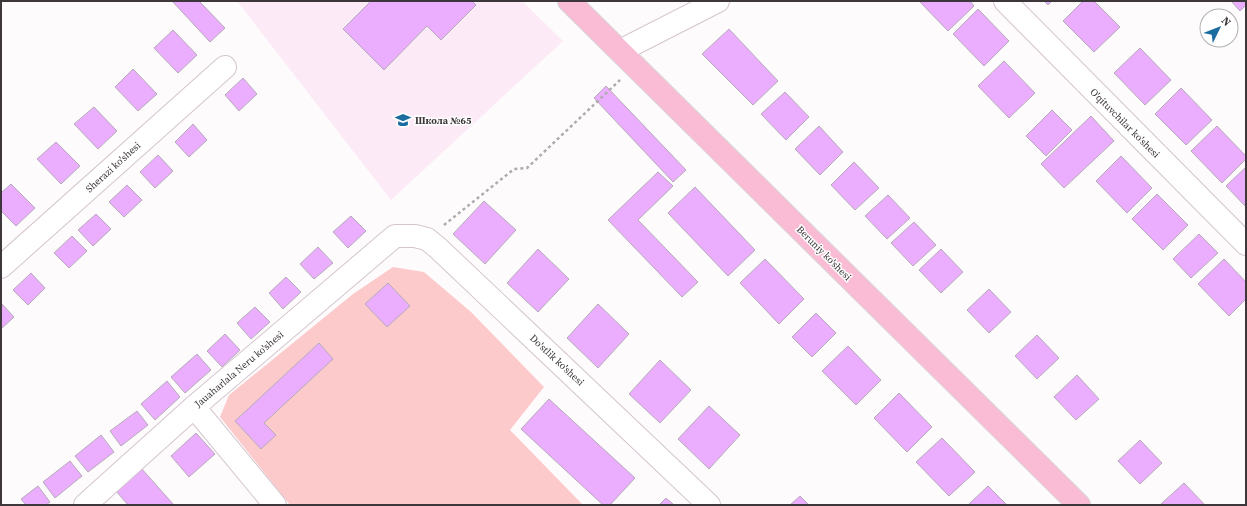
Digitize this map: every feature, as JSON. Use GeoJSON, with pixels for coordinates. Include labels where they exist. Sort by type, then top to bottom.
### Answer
{"type":"FeatureCollection","features":[{"type":"Feature","properties":{"kind":"main road","name":"Beruniy ko'shesi"},"geometry":{"type":"LineString","coordinates":[[569,1],[1079,505]]}},
{"type":"Feature","properties":{"kind":"street"},"geometry":{"type":"LineString","coordinates":[[628,58],[718,1]]}},
{"type":"Feature","properties":{"kind":"street","name":"O'qituvchilar ko'shesi"},"geometry":{"type":"LineString","coordinates":[[1005,1],[1246,244]]}},
{"type":"Feature","properties":{"kind":"street","name":"Sherazi ko'shesi"},"geometry":{"type":"LineString","coordinates":[[1,267],[225,67]]}},
{"type":"Feature","properties":{"kind":"street","name":"Jauaharlala Neru ko'shesi"},"geometry":{"type":"LineString","coordinates":[[85,505],[194,407],[395,236],[415,236],[427,239]]}},
{"type":"Feature","properties":{"kind":"street","name":"Do'stlik ko'shesi"},"geometry":{"type":"LineString","coordinates":[[427,239],[709,505]]}},
{"type":"Feature","properties":{"kind":"street"},"geometry":{"type":"LineString","coordinates":[[194,407],[275,505]]}},
{"type":"Feature","properties":{"kind":"path"},"geometry":{"type":"LineString","coordinates":[[427,239],[514,168],[526,168],[628,58]]}},
{"type":"Feature","properties":{"kind":"shaded area","name":"Школа №65"},"geometry":{"type":"Polygon","coordinates":[[[237,1],[522,1],[563,41],[391,200],[237,1]]]}},
{"type":"Feature","properties":{"kind":"shaded area"},"geometry":{"type":"Polygon","coordinates":[[[393,267],[424,272],[471,312],[544,387],[510,430],[583,505],[290,505],[220,417],[229,395],[353,294],[393,267]]]}},
{"type":"Feature","properties":{"kind":"building"},"geometry":{"type":"Polygon","coordinates":[[[172,1],[199,1],[225,28],[210,42],[172,1]]]}},
{"type":"Feature","properties":{"kind":"building"},"geometry":{"type":"Polygon","coordinates":[[[371,1],[472,1],[476,5],[441,40],[427,26],[384,70],[343,29],[371,1]]]}},
{"type":"Feature","properties":{"kind":"building"},"geometry":{"type":"Polygon","coordinates":[[[919,1],[970,1],[974,6],[948,31],[919,1]]]}},
{"type":"Feature","properties":{"kind":"building"},"geometry":{"type":"Polygon","coordinates":[[[1044,1],[1052,1],[1048,5],[1044,1]]]}},
{"type":"Feature","properties":{"kind":"building"},"geometry":{"type":"Polygon","coordinates":[[[1083,1],[1094,1],[1120,27],[1094,52],[1063,21],[1083,1]]]}},
{"type":"Feature","properties":{"kind":"building"},"geometry":{"type":"Polygon","coordinates":[[[1231,1],[1246,1],[1246,5],[1240,11],[1239,8],[1231,1]]]}},
{"type":"Feature","properties":{"kind":"building"},"geometry":{"type":"Polygon","coordinates":[[[978,9],[1009,41],[984,66],[953,34],[978,9]]]}},
{"type":"Feature","properties":{"kind":"building"},"geometry":{"type":"Polygon","coordinates":[[[729,29],[778,81],[753,105],[702,54],[729,29]]]}},
{"type":"Feature","properties":{"kind":"building"},"geometry":{"type":"Polygon","coordinates":[[[173,30],[197,55],[178,73],[154,48],[173,30]]]}},
{"type":"Feature","properties":{"kind":"building"},"geometry":{"type":"Polygon","coordinates":[[[1140,48],[1171,80],[1145,105],[1114,73],[1140,48]]]}},
{"type":"Feature","properties":{"kind":"building"},"geometry":{"type":"Polygon","coordinates":[[[1004,61],[1035,93],[1009,118],[978,86],[1004,61]]]}},
{"type":"Feature","properties":{"kind":"building"},"geometry":{"type":"Polygon","coordinates":[[[133,69],[157,94],[138,111],[115,87],[133,69]]]}},
{"type":"Feature","properties":{"kind":"building"},"geometry":{"type":"Polygon","coordinates":[[[243,78],[257,94],[239,111],[225,95],[243,78]]]}},
{"type":"Feature","properties":{"kind":"building"},"geometry":{"type":"Polygon","coordinates":[[[606,86],[686,170],[673,182],[594,98],[606,86]]]}},
{"type":"Feature","properties":{"kind":"building"},"geometry":{"type":"Polygon","coordinates":[[[1181,88],[1212,120],[1186,145],[1155,114],[1181,88]]]}},
{"type":"Feature","properties":{"kind":"building"},"geometry":{"type":"Polygon","coordinates":[[[785,92],[809,117],[786,140],[761,114],[785,92]]]}},
{"type":"Feature","properties":{"kind":"building"},"geometry":{"type":"Polygon","coordinates":[[[94,107],[117,131],[98,149],[74,124],[94,107]]]}},
{"type":"Feature","properties":{"kind":"building"},"geometry":{"type":"Polygon","coordinates":[[[1052,110],[1072,130],[1046,156],[1026,136],[1052,110]]]}},
{"type":"Feature","properties":{"kind":"building"},"geometry":{"type":"Polygon","coordinates":[[[1091,116],[1114,141],[1064,188],[1041,164],[1091,116]]]}},
{"type":"Feature","properties":{"kind":"building"},"geometry":{"type":"Polygon","coordinates":[[[193,124],[207,140],[189,157],[175,142],[193,124]]]}},
{"type":"Feature","properties":{"kind":"building"},"geometry":{"type":"Polygon","coordinates":[[[819,126],[843,152],[820,175],[795,149],[819,126]]]}},
{"type":"Feature","properties":{"kind":"building"},"geometry":{"type":"Polygon","coordinates":[[[1217,126],[1246,156],[1246,159],[1222,183],[1191,151],[1217,126]]]}},
{"type":"Feature","properties":{"kind":"building"},"geometry":{"type":"Polygon","coordinates":[[[56,142],[80,166],[61,184],[37,159],[56,142]]]}},
{"type":"Feature","properties":{"kind":"building"},"geometry":{"type":"Polygon","coordinates":[[[158,155],[173,171],[155,188],[140,172],[158,155]]]}},
{"type":"Feature","properties":{"kind":"building"},"geometry":{"type":"Polygon","coordinates":[[[1121,156],[1152,188],[1127,213],[1096,181],[1121,156]]]}},
{"type":"Feature","properties":{"kind":"building"},"geometry":{"type":"Polygon","coordinates":[[[854,162],[879,188],[855,210],[831,185],[854,162]]]}},
{"type":"Feature","properties":{"kind":"building"},"geometry":{"type":"Polygon","coordinates":[[[1246,167],[1246,207],[1226,186],[1246,167]]]}},
{"type":"Feature","properties":{"kind":"building"},"geometry":{"type":"Polygon","coordinates":[[[658,172],[673,186],[638,220],[698,282],[682,297],[608,220],[658,172]]]}},
{"type":"Feature","properties":{"kind":"building"},"geometry":{"type":"Polygon","coordinates":[[[11,184],[35,208],[16,226],[1,211],[1,193],[11,184]]]}},
{"type":"Feature","properties":{"kind":"building"},"geometry":{"type":"Polygon","coordinates":[[[127,185],[142,200],[124,217],[109,202],[127,185]]]}},
{"type":"Feature","properties":{"kind":"building"},"geometry":{"type":"Polygon","coordinates":[[[695,187],[755,250],[728,276],[668,213],[695,187]]]}},
{"type":"Feature","properties":{"kind":"building"},"geometry":{"type":"Polygon","coordinates":[[[1157,194],[1188,225],[1163,250],[1132,219],[1157,194]]]}},
{"type":"Feature","properties":{"kind":"building"},"geometry":{"type":"Polygon","coordinates":[[[888,195],[910,218],[887,239],[865,216],[888,195]]]}},
{"type":"Feature","properties":{"kind":"building"},"geometry":{"type":"Polygon","coordinates":[[[484,201],[516,230],[485,264],[453,234],[484,201]]]}},
{"type":"Feature","properties":{"kind":"building"},"geometry":{"type":"Polygon","coordinates":[[[96,214],[111,229],[93,246],[78,230],[96,214]]]}},
{"type":"Feature","properties":{"kind":"building"},"geometry":{"type":"Polygon","coordinates":[[[351,216],[366,231],[348,248],[333,232],[351,216]]]}},
{"type":"Feature","properties":{"kind":"building"},"geometry":{"type":"Polygon","coordinates":[[[914,222],[936,245],[913,266],[891,243],[914,222]]]}},
{"type":"Feature","properties":{"kind":"building"},"geometry":{"type":"Polygon","coordinates":[[[1199,234],[1218,253],[1191,278],[1173,259],[1199,234]]]}},
{"type":"Feature","properties":{"kind":"building"},"geometry":{"type":"Polygon","coordinates":[[[72,236],[87,251],[69,268],[54,253],[72,236]]]}},
{"type":"Feature","properties":{"kind":"building"},"geometry":{"type":"Polygon","coordinates":[[[318,247],[333,263],[314,279],[300,264],[318,247]]]}},
{"type":"Feature","properties":{"kind":"building"},"geometry":{"type":"Polygon","coordinates":[[[538,249],[569,279],[538,312],[507,283],[538,249]]]}},
{"type":"Feature","properties":{"kind":"building"},"geometry":{"type":"Polygon","coordinates":[[[941,249],[963,272],[941,293],[919,270],[941,249]]]}},
{"type":"Feature","properties":{"kind":"building"},"geometry":{"type":"Polygon","coordinates":[[[765,259],[804,299],[779,324],[740,283],[765,259]]]}},
{"type":"Feature","properties":{"kind":"building"},"geometry":{"type":"Polygon","coordinates":[[[1224,259],[1246,282],[1246,299],[1229,316],[1198,284],[1224,259]]]}},
{"type":"Feature","properties":{"kind":"building"},"geometry":{"type":"Polygon","coordinates":[[[31,273],[45,288],[28,305],[13,290],[31,273]]]}},
{"type":"Feature","properties":{"kind":"building"},"geometry":{"type":"Polygon","coordinates":[[[286,277],[301,292],[283,309],[269,293],[286,277]]]}},
{"type":"Feature","properties":{"kind":"building"},"geometry":{"type":"Polygon","coordinates":[[[388,283],[410,306],[387,327],[365,304],[388,283]]]}},
{"type":"Feature","properties":{"kind":"building"},"geometry":{"type":"Polygon","coordinates":[[[989,289],[1011,312],[989,333],[967,310],[989,289]]]}},
{"type":"Feature","properties":{"kind":"building"},"geometry":{"type":"Polygon","coordinates":[[[1,303],[14,317],[1,329],[1,303]]]}},
{"type":"Feature","properties":{"kind":"building"},"geometry":{"type":"Polygon","coordinates":[[[598,304],[629,334],[598,368],[567,338],[598,304]]]}},
{"type":"Feature","properties":{"kind":"building"},"geometry":{"type":"Polygon","coordinates":[[[255,307],[270,322],[251,339],[237,323],[255,307]]]}},
{"type":"Feature","properties":{"kind":"building"},"geometry":{"type":"Polygon","coordinates":[[[816,313],[836,333],[812,357],[792,337],[816,313]]]}},
{"type":"Feature","properties":{"kind":"building"},"geometry":{"type":"Polygon","coordinates":[[[225,334],[240,350],[222,367],[207,351],[225,334]]]}},
{"type":"Feature","properties":{"kind":"building"},"geometry":{"type":"Polygon","coordinates":[[[1037,335],[1059,358],[1037,379],[1015,356],[1037,335]]]}},
{"type":"Feature","properties":{"kind":"building"},"geometry":{"type":"Polygon","coordinates":[[[319,343],[333,359],[264,423],[276,435],[261,449],[235,421],[319,343]]]}},
{"type":"Feature","properties":{"kind":"building"},"geometry":{"type":"Polygon","coordinates":[[[848,346],[881,380],[856,405],[822,371],[848,346]]]}},
{"type":"Feature","properties":{"kind":"building"},"geometry":{"type":"Polygon","coordinates":[[[197,354],[211,370],[185,393],[171,377],[197,354]]]}},
{"type":"Feature","properties":{"kind":"building"},"geometry":{"type":"Polygon","coordinates":[[[660,360],[691,390],[660,423],[629,394],[660,360]]]}},
{"type":"Feature","properties":{"kind":"building"},"geometry":{"type":"Polygon","coordinates":[[[1077,375],[1099,399],[1076,420],[1054,397],[1077,375]]]}},
{"type":"Feature","properties":{"kind":"building"},"geometry":{"type":"Polygon","coordinates":[[[167,381],[180,397],[155,420],[141,404],[167,381]]]}},
{"type":"Feature","properties":{"kind":"building"},"geometry":{"type":"Polygon","coordinates":[[[899,393],[932,427],[907,452],[874,418],[899,393]]]}},
{"type":"Feature","properties":{"kind":"building"},"geometry":{"type":"Polygon","coordinates":[[[549,399],[635,478],[610,505],[603,505],[521,429],[549,399]]]}},
{"type":"Feature","properties":{"kind":"building"},"geometry":{"type":"Polygon","coordinates":[[[709,406],[740,435],[709,469],[678,439],[709,406]]]}},
{"type":"Feature","properties":{"kind":"building"},"geometry":{"type":"Polygon","coordinates":[[[137,411],[148,425],[121,446],[110,431],[137,411]]]}},
{"type":"Feature","properties":{"kind":"building"},"geometry":{"type":"Polygon","coordinates":[[[196,433],[215,454],[189,477],[171,456],[196,433]]]}},
{"type":"Feature","properties":{"kind":"building"},"geometry":{"type":"Polygon","coordinates":[[[101,435],[114,452],[88,472],[75,456],[101,435]]]}},
{"type":"Feature","properties":{"kind":"building"},"geometry":{"type":"Polygon","coordinates":[[[942,438],[975,472],[949,496],[916,462],[942,438]]]}},
{"type":"Feature","properties":{"kind":"building"},"geometry":{"type":"Polygon","coordinates":[[[1140,440],[1162,463],[1140,484],[1118,461],[1140,440]]]}},
{"type":"Feature","properties":{"kind":"building"},"geometry":{"type":"Polygon","coordinates":[[[70,461],[82,476],[55,498],[43,482],[70,461]]]}},
{"type":"Feature","properties":{"kind":"building"},"geometry":{"type":"Polygon","coordinates":[[[141,468],[174,505],[128,505],[116,491],[141,468]]]}},
{"type":"Feature","properties":{"kind":"building"},"geometry":{"type":"Polygon","coordinates":[[[1184,483],[1205,505],[1161,504],[1184,483]]]}},
{"type":"Feature","properties":{"kind":"building"},"geometry":{"type":"Polygon","coordinates":[[[38,486],[50,502],[46,505],[26,505],[21,499],[38,486]]]}},
{"type":"Feature","properties":{"kind":"building"},"geometry":{"type":"Polygon","coordinates":[[[988,486],[1007,505],[968,505],[988,486]]]}},
{"type":"Feature","properties":{"kind":"building"},"geometry":{"type":"Polygon","coordinates":[[[800,496],[809,505],[790,505],[800,496]]]}},
{"type":"Feature","properties":{"kind":"building"},"geometry":{"type":"Polygon","coordinates":[[[666,498],[674,505],[659,505],[666,498]]]}},
{"type":"Feature","properties":{"kind":"place","name":"Школа №65"},"geometry":{"type":"Point","coordinates":[403,120]}}]}
